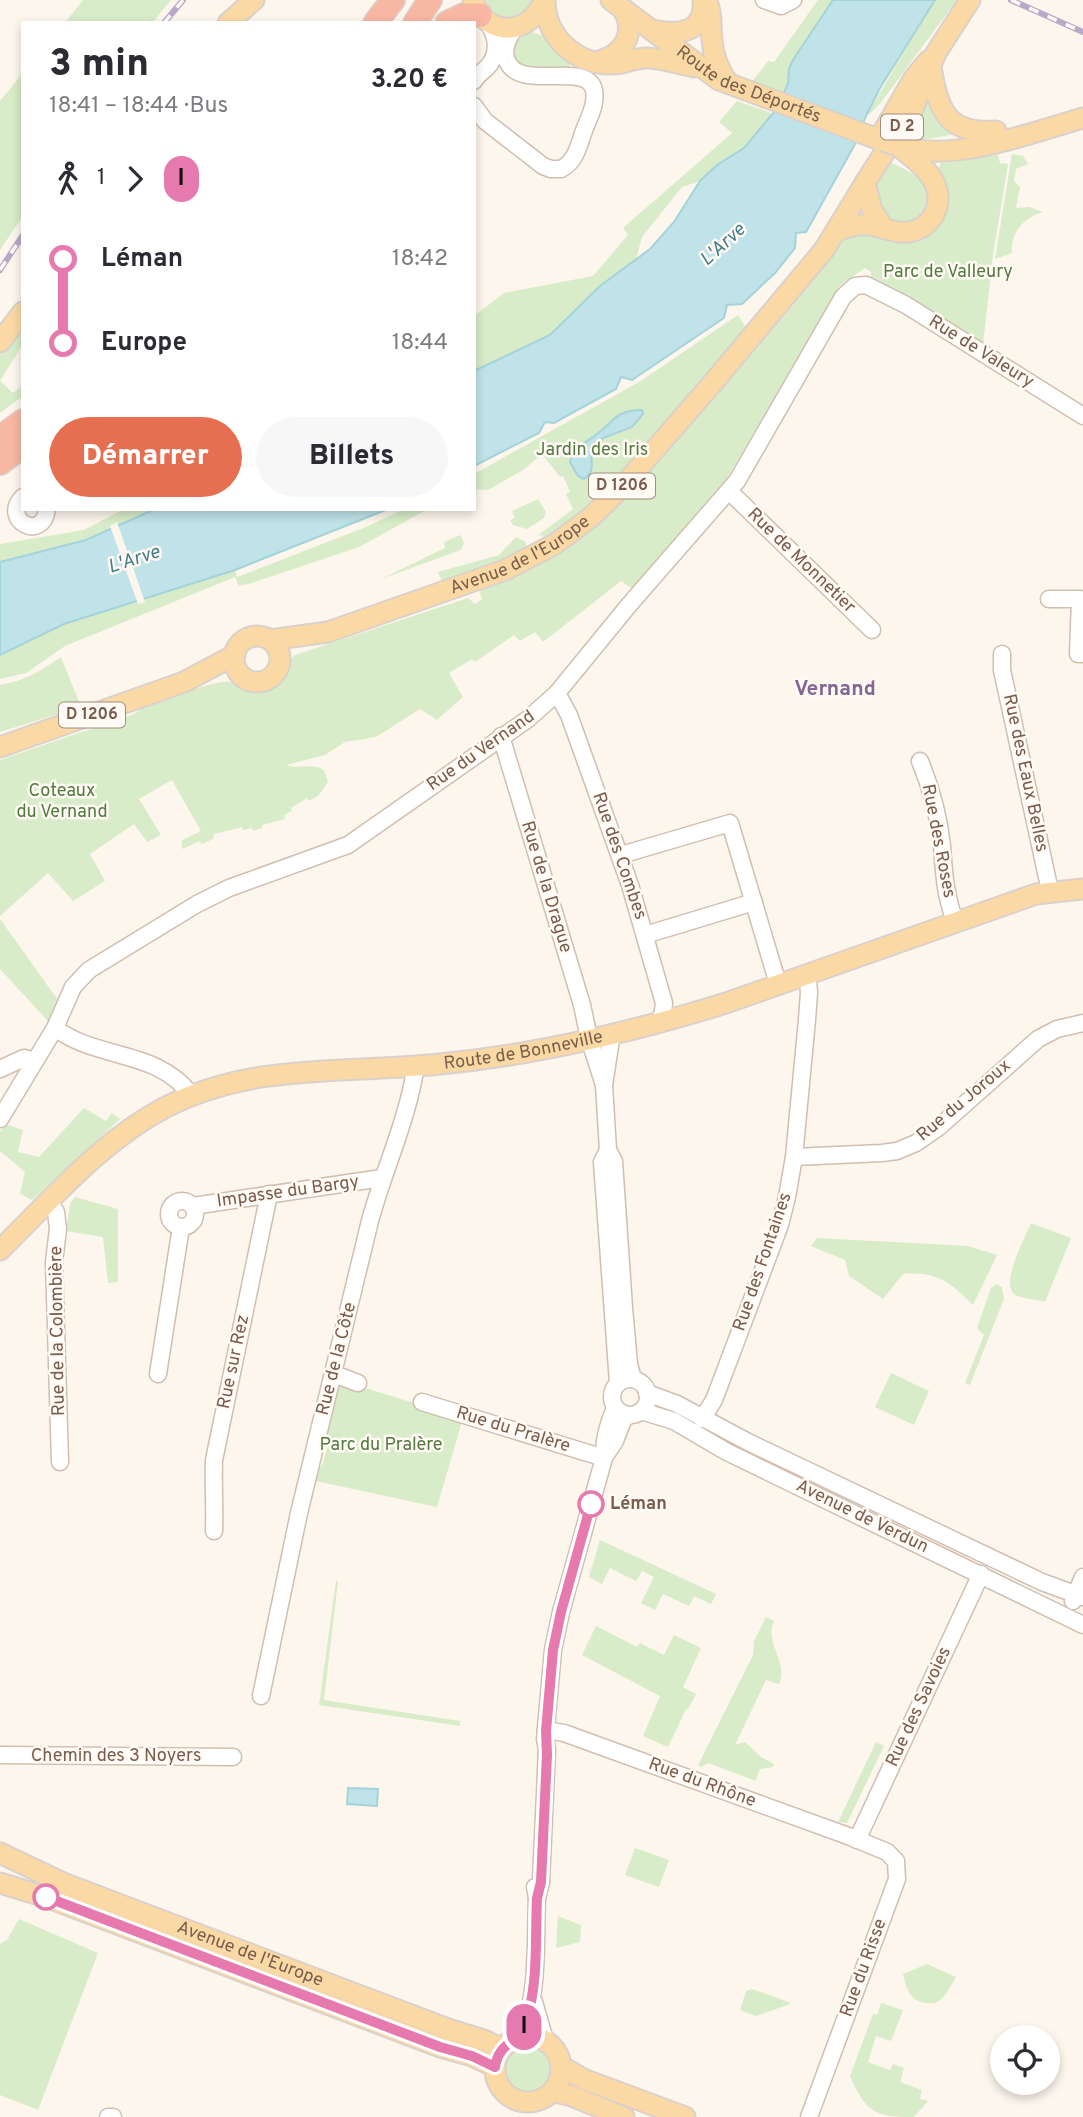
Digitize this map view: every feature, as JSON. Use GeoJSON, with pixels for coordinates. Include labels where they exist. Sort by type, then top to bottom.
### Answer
{"type":"FeatureCollection","features":[{"type":"Feature","properties":{"kind":"highway"},"geometry":{"type":"LineString","coordinates":[[377,21],[395,0]]}},
{"type":"Feature","properties":{"kind":"highway"},"geometry":{"type":"LineString","coordinates":[[382,21],[395,0]]}},
{"type":"Feature","properties":{"kind":"highway"},"geometry":{"type":"LineString","coordinates":[[395,21],[409,0]]}},
{"type":"Feature","properties":{"kind":"highway"},"geometry":{"type":"LineString","coordinates":[[416,21],[430,0]]}},
{"type":"Feature","properties":{"kind":"highway"},"geometry":{"type":"LineString","coordinates":[[451,21],[480,12]]}},
{"type":"Feature","properties":{"kind":"highway"},"geometry":{"type":"LineString","coordinates":[[0,438],[21,422]]}},
{"type":"Feature","properties":{"kind":"highway"},"geometry":{"type":"LineString","coordinates":[[0,463],[21,448]]}},
{"type":"Feature","properties":{"kind":"main road"},"geometry":{"type":"LineString","coordinates":[[230,21],[254,0]]}},
{"type":"Feature","properties":{"kind":"main road"},"geometry":{"type":"LineString","coordinates":[[519,27],[535,17],[545,0]]}},
{"type":"Feature","properties":{"kind":"main road"},"geometry":{"type":"LineString","coordinates":[[545,0],[548,21],[556,36],[579,57],[614,64],[648,58],[702,68]]}},
{"type":"Feature","properties":{"kind":"main road","name":"D 2"},"geometry":{"type":"LineString","coordinates":[[836,232],[912,111],[934,60],[970,0]]}},
{"type":"Feature","properties":{"kind":"main road"},"geometry":{"type":"LineString","coordinates":[[651,30],[673,33],[691,28],[707,2]]}},
{"type":"Feature","properties":{"kind":"main road"},"geometry":{"type":"LineString","coordinates":[[707,2],[713,51],[719,69],[729,84]]}},
{"type":"Feature","properties":{"kind":"main road"},"geometry":{"type":"LineString","coordinates":[[596,62],[613,56],[626,43],[629,26],[617,4]]}},
{"type":"Feature","properties":{"kind":"main road","name":"Route des Déportés"},"geometry":{"type":"LineString","coordinates":[[617,4],[702,68],[729,84],[882,140]]}},
{"type":"Feature","properties":{"kind":"main road"},"geometry":{"type":"LineString","coordinates":[[480,12],[499,27],[539,29],[556,36]]}},
{"type":"Feature","properties":{"kind":"main road"},"geometry":{"type":"LineString","coordinates":[[934,60],[940,106],[952,122],[971,131],[996,131]]}},
{"type":"Feature","properties":{"kind":"main road"},"geometry":{"type":"LineString","coordinates":[[882,140],[914,78],[934,60]]}},
{"type":"Feature","properties":{"kind":"main road"},"geometry":{"type":"LineString","coordinates":[[958,149],[996,131],[1083,108]]}},
{"type":"Feature","properties":{"kind":"main road"},"geometry":{"type":"LineString","coordinates":[[882,140],[922,150],[958,149],[997,142],[1083,118]]}},
{"type":"Feature","properties":{"kind":"main road"},"geometry":{"type":"LineString","coordinates":[[836,232],[855,226],[883,227],[897,232],[915,230],[930,221],[937,206],[934,182],[921,166],[882,140]]}},
{"type":"Feature","properties":{"kind":"main road"},"geometry":{"type":"LineString","coordinates":[[865,183],[872,210],[883,227]]}},
{"type":"Feature","properties":{"kind":"main road","name":"Avenue de l'Europe"},"geometry":{"type":"LineString","coordinates":[[280,662],[291,652],[328,632],[505,570],[539,554],[592,517],[623,486],[744,347],[818,258],[836,232]]}},
{"type":"Feature","properties":{"kind":"main road"},"geometry":{"type":"LineString","coordinates":[[0,342],[21,315]]}},
{"type":"Feature","properties":{"kind":"main road","name":"Avenue de l'Europe"},"geometry":{"type":"LineString","coordinates":[[270,640],[328,632]]}},
{"type":"Feature","properties":{"kind":"main road","name":"D 1206"},"geometry":{"type":"LineString","coordinates":[[270,640],[260,636],[250,637],[239,646],[237,664],[250,681],[263,681],[274,674],[280,662]]}},
{"type":"Feature","properties":{"kind":"main road"},"geometry":{"type":"LineString","coordinates":[[270,640],[278,650],[280,662]]}},
{"type":"Feature","properties":{"kind":"main road","name":"D 1206"},"geometry":{"type":"LineString","coordinates":[[0,747],[237,664]]}},
{"type":"Feature","properties":{"kind":"main road","name":"Route de Bonneville"},"geometry":{"type":"LineString","coordinates":[[0,1250],[115,1139],[145,1119],[192,1096],[232,1082],[278,1073],[484,1058],[612,1033],[702,1011],[1050,891],[1083,889]]}},
{"type":"Feature","properties":{"kind":"main road","name":"Avenue de l'Europe"},"geometry":{"type":"LineString","coordinates":[[0,1853],[63,1883],[448,2029],[484,2040],[498,2058]]}},
{"type":"Feature","properties":{"kind":"main road","name":"Avenue de l'Europe"},"geometry":{"type":"LineString","coordinates":[[0,1883],[59,1902],[440,2047],[472,2056],[498,2058]]}},
{"type":"Feature","properties":{"kind":"main road"},"geometry":{"type":"LineString","coordinates":[[532,2036],[545,2040],[555,2049],[561,2066],[561,2077],[552,2092],[542,2100],[515,2100],[500,2087],[498,2058],[518,2037],[532,2036]]}},
{"type":"Feature","properties":{"kind":"main road"},"geometry":{"type":"LineString","coordinates":[[561,2066],[583,2079],[685,2117]]}},
{"type":"Feature","properties":{"kind":"main road"},"geometry":{"type":"LineString","coordinates":[[552,2092],[574,2096],[624,2117]]}},
{"type":"Feature","properties":{"kind":"street"},"geometry":{"type":"LineString","coordinates":[[764,0],[781,6],[793,0]]}},
{"type":"Feature","properties":{"kind":"street"},"geometry":{"type":"LineString","coordinates":[[479,73],[494,54],[496,42],[493,30],[480,12]]}},
{"type":"Feature","properties":{"kind":"street"},"geometry":{"type":"LineString","coordinates":[[476,109],[485,121],[542,166],[557,169],[572,161],[594,106],[592,87],[577,76],[524,75],[511,67],[506,57],[506,46],[519,27]]}},
{"type":"Feature","properties":{"kind":"street"},"geometry":{"type":"LineString","coordinates":[[479,73],[511,67]]}},
{"type":"Feature","properties":{"kind":"street","name":"Rue du Vernand"},"geometry":{"type":"LineString","coordinates":[[0,1119],[55,1028],[79,979],[111,954],[229,888],[348,845],[500,736],[528,719],[557,693],[749,464],[847,292],[860,285],[877,290]]}},
{"type":"Feature","properties":{"kind":"street","name":"Rue de Valeury"},"geometry":{"type":"LineString","coordinates":[[877,290],[906,305],[1083,416]]}},
{"type":"Feature","properties":{"kind":"street","name":"Rue de Monnetier"},"geometry":{"type":"LineString","coordinates":[[729,491],[873,630]]}},
{"type":"Feature","properties":{"kind":"street"},"geometry":{"type":"LineString","coordinates":[[21,499],[16,505],[15,513],[24,525],[40,524],[47,511]]}},
{"type":"Feature","properties":{"kind":"street"},"geometry":{"type":"LineString","coordinates":[[1049,598],[1080,599],[1080,654]]}},
{"type":"Feature","properties":{"kind":"street","name":"Rue des Eaux Belles"},"geometry":{"type":"LineString","coordinates":[[1002,654],[1002,670],[1050,891]]}},
{"type":"Feature","properties":{"kind":"street","name":"Rue des Combes"},"geometry":{"type":"LineString","coordinates":[[557,693],[569,715],[621,855],[664,1003],[659,1022]]}},
{"type":"Feature","properties":{"kind":"street","name":"Rue de la Drague"},"geometry":{"type":"LineString","coordinates":[[500,736],[582,1004],[589,1038]]}},
{"type":"Feature","properties":{"kind":"street","name":"Rue des Roses"},"geometry":{"type":"LineString","coordinates":[[920,761],[934,804],[942,845],[943,878],[954,922]]}},
{"type":"Feature","properties":{"kind":"street"},"geometry":{"type":"LineString","coordinates":[[621,855],[730,823],[778,984]]}},
{"type":"Feature","properties":{"kind":"street"},"geometry":{"type":"LineString","coordinates":[[645,934],[754,902]]}},
{"type":"Feature","properties":{"kind":"street","name":"Rue des Fontaines"},"geometry":{"type":"LineString","coordinates":[[702,1419],[714,1400],[780,1225],[787,1197],[794,1157],[808,1006],[807,974]]}},
{"type":"Feature","properties":{"kind":"street","name":"Rue du Joroux"},"geometry":{"type":"LineString","coordinates":[[794,1157],[882,1153],[897,1151],[916,1143],[939,1127],[1038,1039],[1057,1029],[1083,1023]]}},
{"type":"Feature","properties":{"kind":"street"},"geometry":{"type":"LineString","coordinates":[[55,1028],[72,1039],[155,1065],[177,1080],[192,1096]]}},
{"type":"Feature","properties":{"kind":"street"},"geometry":{"type":"LineString","coordinates":[[612,1033],[604,1086],[608,1150],[614,1161],[629,1364],[626,1381],[612,1395],[628,1411]]}},
{"type":"Feature","properties":{"kind":"street"},"geometry":{"type":"LineString","coordinates":[[589,1038],[604,1086]]}},
{"type":"Feature","properties":{"kind":"street"},"geometry":{"type":"LineString","coordinates":[[0,1069],[24,1058],[35,1061]]}},
{"type":"Feature","properties":{"kind":"street","name":"Rue de la Côte"},"geometry":{"type":"LineString","coordinates":[[261,1696],[299,1513],[382,1178],[401,1125],[416,1065]]}},
{"type":"Feature","properties":{"kind":"street","name":"Impasse du Bargy"},"geometry":{"type":"LineString","coordinates":[[158,1374],[181,1227],[170,1219],[171,1206],[182,1200],[193,1206],[382,1178]]}},
{"type":"Feature","properties":{"kind":"street","name":"Rue sur Rez"},"geometry":{"type":"LineString","coordinates":[[214,1531],[214,1460],[270,1194]]}},
{"type":"Feature","properties":{"kind":"street","name":"Rue de la Colombière"},"geometry":{"type":"LineString","coordinates":[[49,1202],[56,1212],[58,1229],[54,1262],[60,1462]]}},
{"type":"Feature","properties":{"kind":"street"},"geometry":{"type":"LineString","coordinates":[[334,1374],[358,1383]]}},
{"type":"Feature","properties":{"kind":"street"},"geometry":{"type":"LineString","coordinates":[[518,2037],[524,2027],[533,1997],[537,1898],[534,1882],[541,1750],[546,1734],[553,1650],[604,1458],[605,1437],[628,1411],[647,1402],[643,1385],[626,1381]]}},
{"type":"Feature","properties":{"kind":"street","name":"Avenue de Verdun"},"geometry":{"type":"LineString","coordinates":[[647,1393],[677,1404],[702,1419],[1042,1582],[1080,1596]]}},
{"type":"Feature","properties":{"kind":"street","name":"Rue du Pralère"},"geometry":{"type":"LineString","coordinates":[[422,1402],[604,1458]]}},
{"type":"Feature","properties":{"kind":"street","name":"Avenue de Verdun"},"geometry":{"type":"LineString","coordinates":[[628,1411],[655,1414],[678,1423],[727,1452],[1083,1625]]}},
{"type":"Feature","properties":{"kind":"street","name":"Rue des Savoies"},"geometry":{"type":"LineString","coordinates":[[857,1840],[981,1574]]}},
{"type":"Feature","properties":{"kind":"street"},"geometry":{"type":"LineString","coordinates":[[1067,1617],[1080,1596],[1083,1577]]}},
{"type":"Feature","properties":{"kind":"street","name":"Rue du Rhône"},"geometry":{"type":"LineString","coordinates":[[546,1734],[564,1733],[857,1840]]}},
{"type":"Feature","properties":{"kind":"street","name":"Chemin des 3 Noyers"},"geometry":{"type":"LineString","coordinates":[[0,1755],[233,1757]]}},
{"type":"Feature","properties":{"kind":"street","name":"Rue du Risse"},"geometry":{"type":"LineString","coordinates":[[809,2117],[898,1875],[895,1861],[890,1855],[857,1840]]}},
{"type":"Feature","properties":{"kind":"street"},"geometry":{"type":"LineString","coordinates":[[533,1997],[545,2040]]}},
{"type":"Feature","properties":{"kind":"green space"},"geometry":{"type":"Polygon","coordinates":[[[83,0],[171,0],[154,21],[67,21],[83,0]]]}},
{"type":"Feature","properties":{"kind":"green space"},"geometry":{"type":"Polygon","coordinates":[[[480,0],[537,0],[515,21],[495,19],[480,0]]]}},
{"type":"Feature","properties":{"kind":"green space"},"geometry":{"type":"Polygon","coordinates":[[[818,0],[833,0],[793,60],[784,95],[751,83],[768,61],[774,62],[818,0]]]}},
{"type":"Feature","properties":{"kind":"green space"},"geometry":{"type":"Polygon","coordinates":[[[935,0],[957,0],[882,101],[866,116],[935,0]]]}},
{"type":"Feature","properties":{"kind":"green space"},"geometry":{"type":"Polygon","coordinates":[[[531,32],[547,37],[571,61],[569,68],[535,70],[518,64],[513,54],[515,43],[524,34],[531,32]]]}},
{"type":"Feature","properties":{"kind":"green space"},"geometry":{"type":"Polygon","coordinates":[[[21,75],[21,219],[0,250],[0,101],[21,75]]]}},
{"type":"Feature","properties":{"kind":"green space"},"geometry":{"type":"Polygon","coordinates":[[[928,95],[956,134],[923,140],[904,138],[928,95]]]}},
{"type":"Feature","properties":{"kind":"green space"},"geometry":{"type":"Polygon","coordinates":[[[737,101],[771,113],[763,127],[744,148],[717,165],[700,181],[682,187],[642,237],[636,259],[600,286],[550,335],[476,370],[476,314],[504,293],[593,276],[628,235],[623,228],[732,133],[719,122],[737,101]]]}},
{"type":"Feature","properties":{"kind":"green space"},"geometry":{"type":"Polygon","coordinates":[[[1012,154],[1023,156],[1028,164],[1016,169],[1014,181],[1020,187],[1016,208],[1029,207],[1043,212],[1024,222],[1016,232],[1012,253],[995,259],[1012,154]]]}},
{"type":"Feature","properties":{"kind":"green space"},"geometry":{"type":"Polygon","coordinates":[[[998,155],[1000,163],[1008,164],[993,255],[983,345],[871,278],[871,272],[865,268],[838,289],[717,492],[633,589],[621,581],[543,642],[535,632],[520,641],[514,635],[475,662],[472,659],[449,673],[463,697],[437,720],[420,709],[376,737],[345,742],[325,755],[286,765],[310,766],[324,770],[328,782],[318,796],[309,801],[307,798],[291,808],[292,811],[284,815],[285,819],[262,825],[262,828],[253,831],[252,828],[243,830],[242,827],[214,834],[213,839],[182,849],[182,840],[201,831],[172,780],[139,799],[161,835],[147,842],[134,824],[90,854],[105,881],[73,901],[48,873],[0,916],[0,760],[212,684],[230,682],[257,690],[269,689],[278,685],[289,661],[295,655],[468,598],[475,604],[482,599],[479,590],[544,560],[604,520],[784,316],[825,266],[830,253],[839,244],[862,230],[891,240],[909,241],[917,237],[946,210],[947,189],[938,169],[942,161],[998,155]]]}},
{"type":"Feature","properties":{"kind":"green space"},"geometry":{"type":"Polygon","coordinates":[[[887,161],[918,177],[928,188],[928,205],[915,219],[895,222],[883,217],[874,184],[887,161]]]}},
{"type":"Feature","properties":{"kind":"green space","name":"Jardin des Iris"},"geometry":{"type":"Polygon","coordinates":[[[738,315],[747,329],[611,484],[544,539],[542,535],[537,536],[573,509],[566,494],[570,492],[563,476],[560,477],[542,454],[523,470],[488,490],[476,489],[476,473],[639,382],[738,315]]]}},
{"type":"Feature","properties":{"kind":"green space"},"geometry":{"type":"Polygon","coordinates":[[[21,329],[21,347],[0,381],[0,355],[21,329]]]}},
{"type":"Feature","properties":{"kind":"green space"},"geometry":{"type":"Polygon","coordinates":[[[0,381],[13,393],[21,387],[21,397],[0,413],[0,381]]]}},
{"type":"Feature","properties":{"kind":"green space"},"geometry":{"type":"Polygon","coordinates":[[[538,499],[546,512],[544,518],[527,529],[513,525],[510,520],[515,518],[512,511],[538,499]]]}},
{"type":"Feature","properties":{"kind":"green space"},"geometry":{"type":"Polygon","coordinates":[[[120,511],[151,511],[86,540],[0,562],[0,544],[84,530],[120,511]]]}},
{"type":"Feature","properties":{"kind":"green space"},"geometry":{"type":"Polygon","coordinates":[[[400,511],[424,511],[359,547],[252,583],[239,586],[235,577],[65,646],[26,673],[0,679],[0,655],[64,624],[235,570],[237,577],[366,527],[400,511]]]}},
{"type":"Feature","properties":{"kind":"green space"},"geometry":{"type":"Polygon","coordinates":[[[460,535],[464,543],[461,550],[381,579],[445,548],[444,542],[460,535]]]}},
{"type":"Feature","properties":{"kind":"green space"},"geometry":{"type":"Polygon","coordinates":[[[516,537],[526,542],[523,553],[443,584],[438,572],[499,555],[516,537]]]}},
{"type":"Feature","properties":{"kind":"green space"},"geometry":{"type":"Polygon","coordinates":[[[61,657],[81,707],[0,732],[0,685],[32,675],[61,657]]]}},
{"type":"Feature","properties":{"kind":"green space"},"geometry":{"type":"Polygon","coordinates":[[[0,919],[58,1000],[48,1021],[0,969],[0,919]]]}},
{"type":"Feature","properties":{"kind":"green space"},"geometry":{"type":"Polygon","coordinates":[[[84,1108],[106,1121],[112,1113],[120,1119],[32,1200],[20,1194],[25,1172],[0,1151],[0,1132],[5,1124],[23,1130],[18,1152],[39,1157],[84,1108]]]}},
{"type":"Feature","properties":{"kind":"green space"},"geometry":{"type":"Polygon","coordinates":[[[75,1197],[118,1209],[118,1282],[108,1283],[103,1237],[66,1231],[70,1204],[75,1197]]]}},
{"type":"Feature","properties":{"kind":"green space"},"geometry":{"type":"Polygon","coordinates":[[[1031,1223],[1071,1238],[1045,1302],[1015,1295],[1010,1287],[1012,1269],[1031,1223]]]}},
{"type":"Feature","properties":{"kind":"green space"},"geometry":{"type":"Polygon","coordinates":[[[817,1238],[968,1246],[997,1255],[973,1305],[950,1284],[925,1274],[903,1274],[883,1299],[849,1276],[845,1260],[811,1246],[817,1238]]]}},
{"type":"Feature","properties":{"kind":"green space"},"geometry":{"type":"Polygon","coordinates":[[[997,1284],[1002,1287],[1004,1299],[970,1385],[965,1383],[984,1335],[977,1328],[991,1288],[997,1284]]]}},
{"type":"Feature","properties":{"kind":"green space"},"geometry":{"type":"Polygon","coordinates":[[[891,1373],[929,1391],[914,1425],[875,1407],[891,1373]]]}},
{"type":"Feature","properties":{"kind":"green space","name":"Parc du Pralère"},"geometry":{"type":"Polygon","coordinates":[[[339,1380],[463,1418],[437,1507],[311,1480],[315,1465],[322,1466],[327,1448],[323,1441],[339,1380]]]}},
{"type":"Feature","properties":{"kind":"green space"},"geometry":{"type":"Polygon","coordinates":[[[600,1540],[716,1594],[711,1604],[694,1596],[689,1606],[663,1594],[655,1610],[641,1603],[654,1577],[642,1571],[636,1581],[610,1568],[602,1584],[589,1577],[600,1540]]]}},
{"type":"Feature","properties":{"kind":"green space"},"geometry":{"type":"Polygon","coordinates":[[[336,1581],[324,1700],[460,1721],[460,1726],[319,1705],[336,1581]]]}},
{"type":"Feature","properties":{"kind":"green space"},"geometry":{"type":"Polygon","coordinates":[[[766,1617],[774,1621],[772,1637],[781,1676],[779,1684],[766,1680],[735,1745],[745,1742],[761,1757],[774,1764],[773,1767],[760,1769],[755,1781],[709,1763],[701,1767],[698,1765],[753,1655],[754,1641],[766,1617]]]}},
{"type":"Feature","properties":{"kind":"green space"},"geometry":{"type":"Polygon","coordinates":[[[596,1626],[637,1647],[640,1643],[664,1655],[674,1635],[701,1648],[683,1687],[696,1694],[668,1747],[643,1736],[660,1696],[582,1655],[596,1626]]]}},
{"type":"Feature","properties":{"kind":"green space"},"geometry":{"type":"Polygon","coordinates":[[[876,1742],[884,1746],[847,1823],[838,1822],[876,1742]]]}},
{"type":"Feature","properties":{"kind":"green space"},"geometry":{"type":"Polygon","coordinates":[[[635,1848],[669,1860],[659,1887],[625,1875],[635,1848]]]}},
{"type":"Feature","properties":{"kind":"green space"},"geometry":{"type":"Polygon","coordinates":[[[558,1916],[581,1925],[580,1942],[556,1948],[558,1916]]]}},
{"type":"Feature","properties":{"kind":"green space"},"geometry":{"type":"Polygon","coordinates":[[[19,1919],[98,1953],[38,2110],[0,2095],[0,1944],[7,1940],[19,1919]]]}},
{"type":"Feature","properties":{"kind":"green space"},"geometry":{"type":"Polygon","coordinates":[[[927,1964],[956,1977],[944,1996],[935,2003],[913,1998],[903,1974],[927,1964]]]}},
{"type":"Feature","properties":{"kind":"green space"},"geometry":{"type":"Polygon","coordinates":[[[752,1989],[790,2004],[756,2016],[740,2010],[746,1991],[752,1989]]]}},
{"type":"Feature","properties":{"kind":"green space"},"geometry":{"type":"Polygon","coordinates":[[[881,2003],[903,2010],[891,2041],[876,2036],[868,2062],[890,2070],[893,2064],[904,2068],[900,2082],[922,2090],[920,2099],[928,2101],[914,2117],[889,2116],[873,2110],[861,2098],[850,2076],[873,2014],[877,2015],[881,2003]]]}},
{"type":"Feature","properties":{"kind":"green space"},"geometry":{"type":"Polygon","coordinates":[[[528,2044],[546,2051],[553,2069],[546,2087],[528,2094],[510,2087],[503,2069],[510,2051],[528,2044]]]}},
{"type":"Feature","properties":{"kind":"water","name":"L'Arve"},"geometry":{"type":"Polygon","coordinates":[[[833,0],[935,0],[880,88],[854,146],[806,232],[796,233],[795,248],[775,273],[742,304],[727,305],[724,318],[632,380],[621,377],[616,389],[554,423],[545,422],[539,433],[476,465],[476,370],[550,335],[600,286],[650,249],[674,222],[700,181],[717,165],[744,148],[779,106],[793,60],[833,0]]]}},
{"type":"Feature","properties":{"kind":"water"},"geometry":{"type":"Polygon","coordinates":[[[642,410],[643,414],[632,427],[603,438],[592,452],[590,473],[584,479],[578,476],[570,462],[577,448],[621,414],[642,410]]]}},
{"type":"Feature","properties":{"kind":"water","name":"L'Arve"},"geometry":{"type":"Polygon","coordinates":[[[151,511],[383,511],[235,570],[64,624],[0,655],[0,562],[86,540],[151,511]]]}},
{"type":"Feature","properties":{"kind":"water"},"geometry":{"type":"Polygon","coordinates":[[[348,1788],[378,1789],[377,1806],[347,1804],[348,1788]]]}},
{"type":"Feature","properties":{"kind":"pier"},"geometry":{"type":"Polygon","coordinates":[[[117,522],[145,602],[138,604],[110,526],[117,522]]]}},
{"type":"Feature","properties":{"kind":"railway"},"geometry":{"type":"LineString","coordinates":[[166,21],[183,0]]}},
{"type":"Feature","properties":{"kind":"railway"},"geometry":{"type":"LineString","coordinates":[[1011,0],[1083,32]]}},
{"type":"Feature","properties":{"kind":"railway"},"geometry":{"type":"LineString","coordinates":[[0,270],[21,238]]}},
{"type":"Feature","properties":{"kind":"bus line","name":"I"},"geometry":{"type":"LineString","coordinates":[[46,1897],[455,2053],[472,2056],[495,2067],[502,2049],[522,2031],[533,1997],[537,1898],[541,1882],[544,1833],[547,1749],[545,1739],[553,1650],[591,1504]]}},
{"type":"Feature","properties":{"kind":"place","name":"Léman"},"geometry":{"type":"Point","coordinates":[591,1504]}},
{"type":"Feature","properties":{"kind":"district","name":"Vernand"},"geometry":{"type":"Point","coordinates":[835,689]}},
{"type":"Feature","properties":{"kind":"park label","name":"Parc de Valleury"},"geometry":{"type":"Point","coordinates":[948,272]}},
{"type":"Feature","properties":{"kind":"park label","name":"Coteaux du Vernand"},"geometry":{"type":"Point","coordinates":[62,801]}}]}
